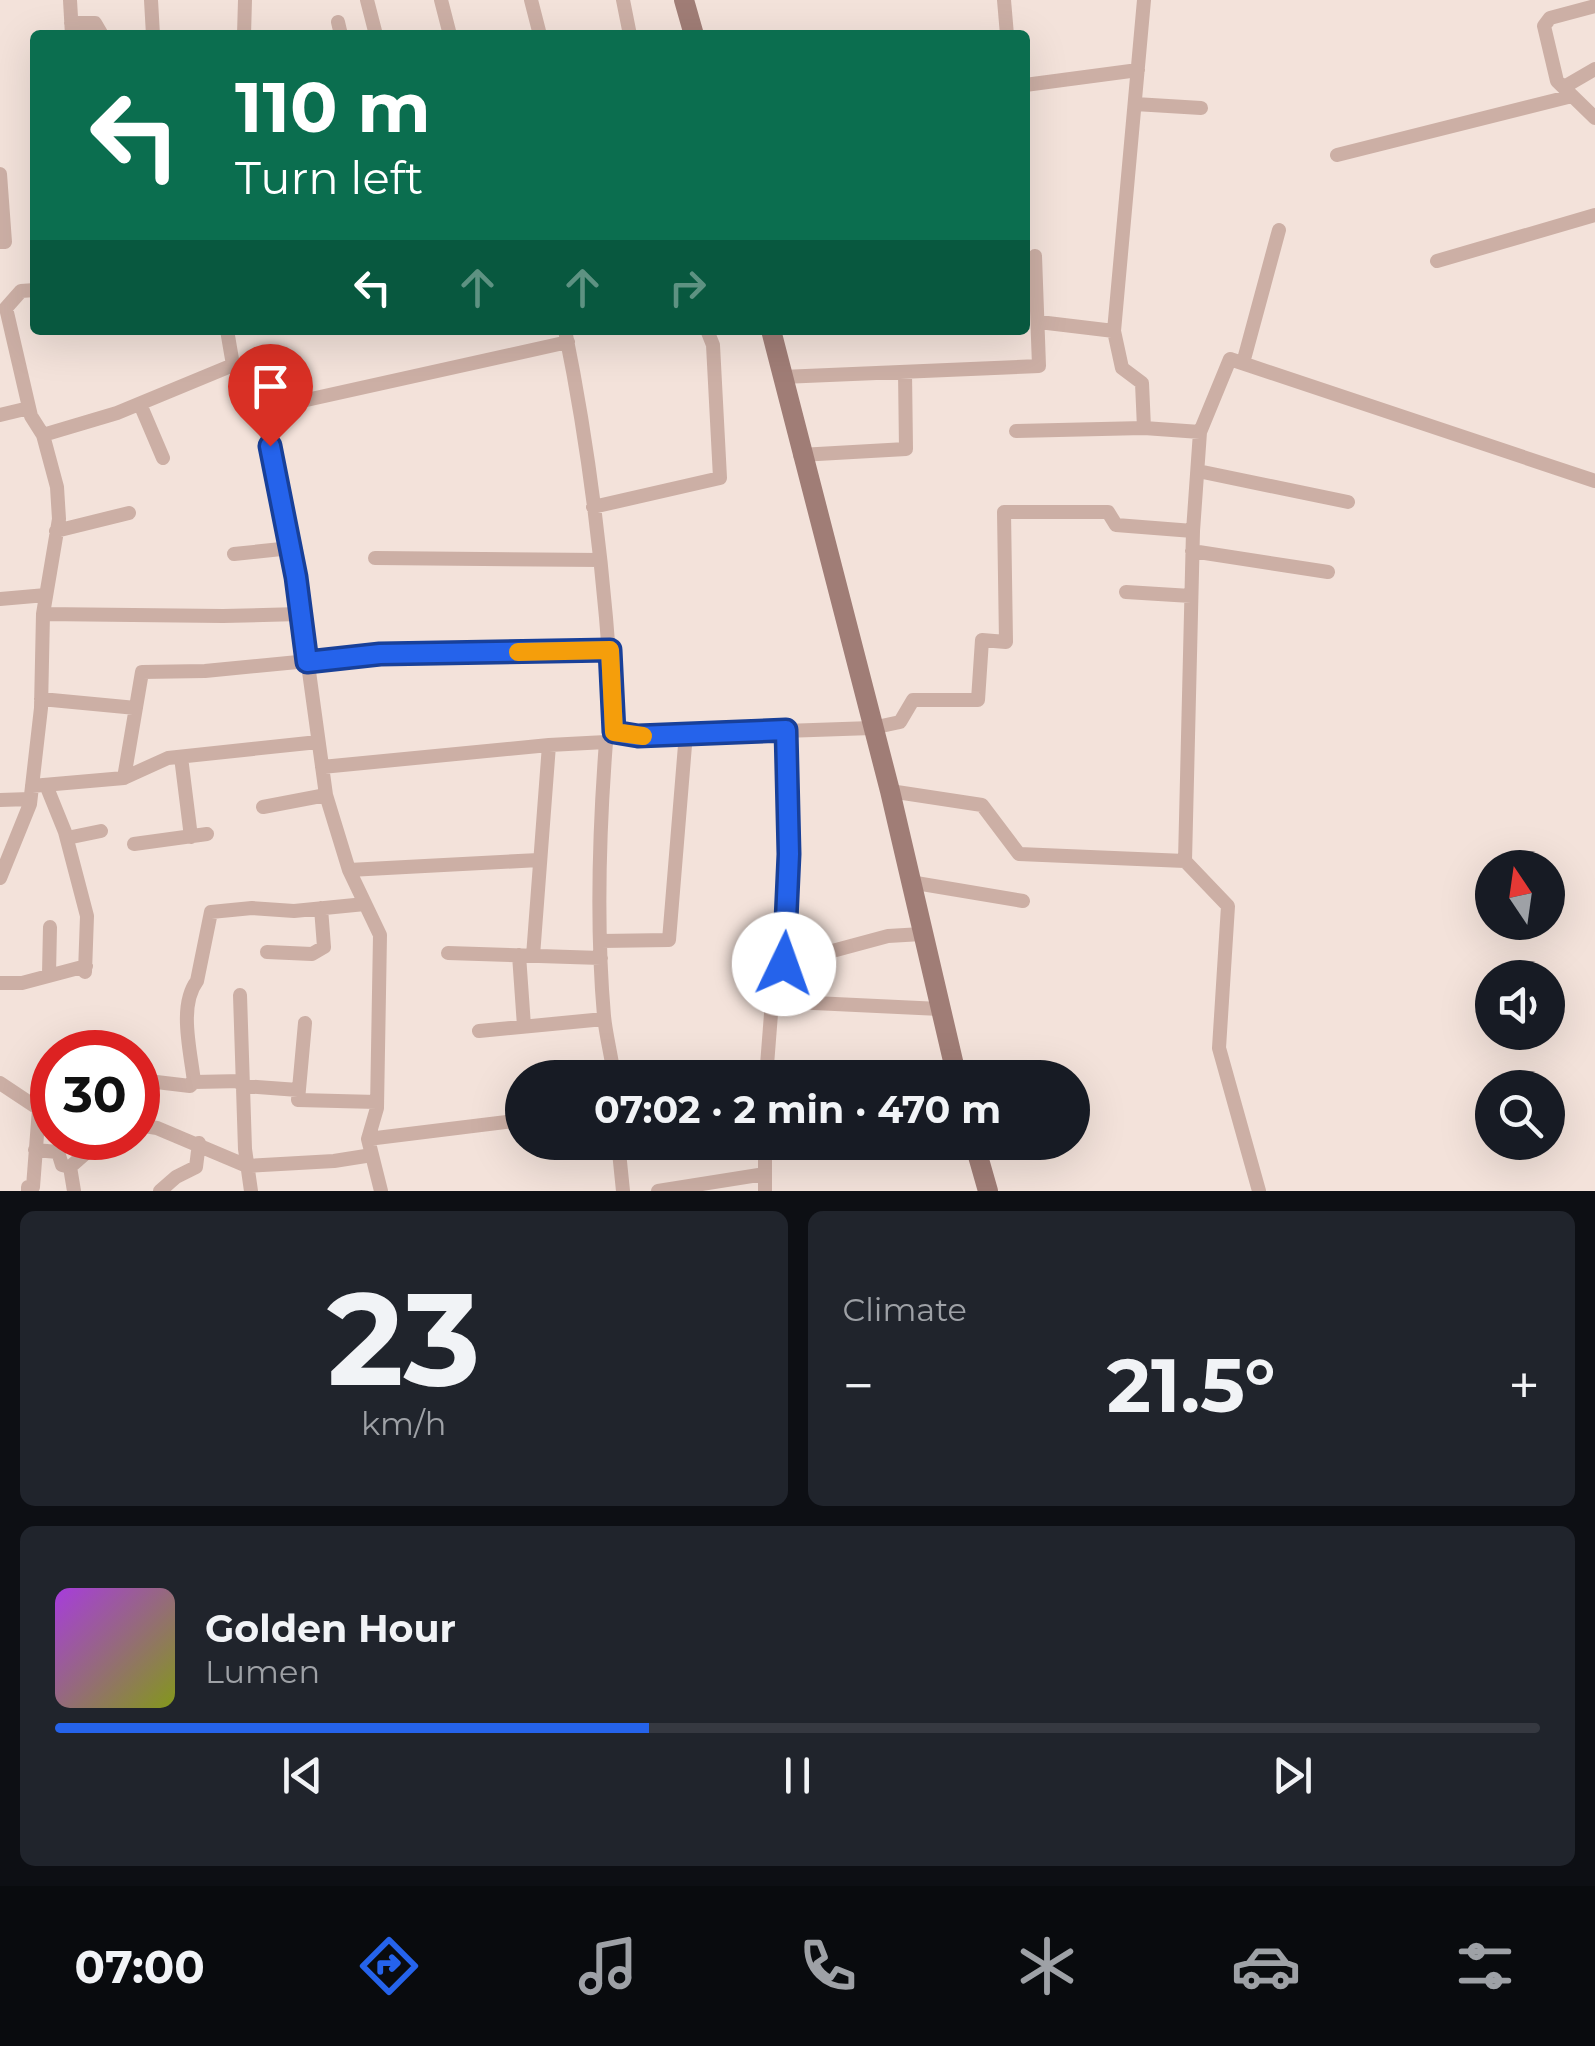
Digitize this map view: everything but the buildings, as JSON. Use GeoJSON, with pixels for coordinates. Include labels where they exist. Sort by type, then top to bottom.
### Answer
{"type":"FeatureCollection","features":[{"type":"Feature","properties":{"kind":"street"},"geometry":{"type":"LineString","coordinates":[[70,0],[72,29],[95,23],[99,30]]}},
{"type":"Feature","properties":{"kind":"street"},"geometry":{"type":"LineString","coordinates":[[151,0],[153,30]]}},
{"type":"Feature","properties":{"kind":"street"},"geometry":{"type":"LineString","coordinates":[[244,30],[246,0]]}},
{"type":"Feature","properties":{"kind":"street"},"geometry":{"type":"LineString","coordinates":[[367,0],[375,30]]}},
{"type":"Feature","properties":{"kind":"street"},"geometry":{"type":"LineString","coordinates":[[440,0],[449,30]]}},
{"type":"Feature","properties":{"kind":"street"},"geometry":{"type":"LineString","coordinates":[[531,0],[539,30]]}},
{"type":"Feature","properties":{"kind":"street"},"geometry":{"type":"LineString","coordinates":[[623,0],[629,30]]}},
{"type":"Feature","properties":{"kind":"street"},"geometry":{"type":"LineString","coordinates":[[684,0],[691,30]]}},
{"type":"Feature","properties":{"kind":"street"},"geometry":{"type":"LineString","coordinates":[[1004,0],[1007,30]]}},
{"type":"Feature","properties":{"kind":"street"},"geometry":{"type":"LineString","coordinates":[[1144,0],[1114,331],[1122,368],[1142,383],[1144,428]]}},
{"type":"Feature","properties":{"kind":"street"},"geometry":{"type":"LineString","coordinates":[[1595,6],[1550,18],[1544,26],[1557,81],[1595,118]]}},
{"type":"Feature","properties":{"kind":"street"},"geometry":{"type":"LineString","coordinates":[[1337,155],[1568,91],[1595,69]]}},
{"type":"Feature","properties":{"kind":"street"},"geometry":{"type":"LineString","coordinates":[[1030,83],[1138,70]]}},
{"type":"Feature","properties":{"kind":"street"},"geometry":{"type":"LineString","coordinates":[[1134,104],[1201,108]]}},
{"type":"Feature","properties":{"kind":"street"},"geometry":{"type":"LineString","coordinates":[[0,174],[5,242],[0,242]]}},
{"type":"Feature","properties":{"kind":"street"},"geometry":{"type":"LineString","coordinates":[[1436,261],[1595,214]]}},
{"type":"Feature","properties":{"kind":"street"},"geometry":{"type":"LineString","coordinates":[[1244,363],[1280,230]]}},
{"type":"Feature","properties":{"kind":"street"},"geometry":{"type":"LineString","coordinates":[[782,377],[1038,366],[1036,256]]}},
{"type":"Feature","properties":{"kind":"street"},"geometry":{"type":"LineString","coordinates":[[0,877],[36,790],[42,614],[59,519],[57,486],[43,435],[29,408],[6,308],[21,291],[30,290]]}},
{"type":"Feature","properties":{"kind":"street"},"geometry":{"type":"LineString","coordinates":[[1039,322],[1114,331]]}},
{"type":"Feature","properties":{"kind":"street"},"geometry":{"type":"LineString","coordinates":[[228,335],[233,365],[263,422],[277,470],[326,795],[349,870],[380,936],[378,1102],[368,1139],[381,1191]]}},
{"type":"Feature","properties":{"kind":"street"},"geometry":{"type":"LineString","coordinates":[[593,507],[720,478],[713,345],[709,335]]}},
{"type":"Feature","properties":{"kind":"street"},"geometry":{"type":"LineString","coordinates":[[771,335],[890,791],[953,1060]]}},
{"type":"Feature","properties":{"kind":"street"},"geometry":{"type":"LineString","coordinates":[[263,422],[302,400],[567,336],[610,650],[610,737],[600,824],[600,940],[604,1019],[611,1060]]}},
{"type":"Feature","properties":{"kind":"street"},"geometry":{"type":"LineString","coordinates":[[1259,1191],[1219,1048],[1228,906],[1186,861],[1192,532],[1200,432],[1230,359],[1595,481]]}},
{"type":"Feature","properties":{"kind":"street"},"geometry":{"type":"LineString","coordinates":[[43,435],[140,404],[233,365]]}},
{"type":"Feature","properties":{"kind":"street"},"geometry":{"type":"LineString","coordinates":[[800,455],[906,449],[905,372]]}},
{"type":"Feature","properties":{"kind":"street"},"geometry":{"type":"LineString","coordinates":[[140,404],[164,458]]}},
{"type":"Feature","properties":{"kind":"street"},"geometry":{"type":"LineString","coordinates":[[0,415],[29,408]]}},
{"type":"Feature","properties":{"kind":"street"},"geometry":{"type":"LineString","coordinates":[[1016,431],[1144,428],[1200,432]]}},
{"type":"Feature","properties":{"kind":"street"},"geometry":{"type":"LineString","coordinates":[[1198,471],[1348,502]]}},
{"type":"Feature","properties":{"kind":"street"},"geometry":{"type":"LineString","coordinates":[[322,767],[610,737],[872,728],[900,722],[912,700],[978,700],[982,640],[1006,642],[1004,512],[1108,512],[1116,526],[1192,532]]}},
{"type":"Feature","properties":{"kind":"street"},"geometry":{"type":"LineString","coordinates":[[56,531],[129,514]]}},
{"type":"Feature","properties":{"kind":"street"},"geometry":{"type":"LineString","coordinates":[[234,554],[291,548]]}},
{"type":"Feature","properties":{"kind":"street"},"geometry":{"type":"LineString","coordinates":[[1192,550],[1328,572]]}},
{"type":"Feature","properties":{"kind":"street"},"geometry":{"type":"LineString","coordinates":[[374,558],[600,560]]}},
{"type":"Feature","properties":{"kind":"street"},"geometry":{"type":"LineString","coordinates":[[1126,592],[1191,596]]}},
{"type":"Feature","properties":{"kind":"street"},"geometry":{"type":"LineString","coordinates":[[0,600],[46,595]]}},
{"type":"Feature","properties":{"kind":"street"},"geometry":{"type":"LineString","coordinates":[[42,614],[300,614]]}},
{"type":"Feature","properties":{"kind":"street"},"geometry":{"type":"LineString","coordinates":[[124,778],[142,672],[205,671],[380,654],[610,650]]}},
{"type":"Feature","properties":{"kind":"street"},"geometry":{"type":"LineString","coordinates":[[41,698],[136,708]]}},
{"type":"Feature","properties":{"kind":"street"},"geometry":{"type":"LineString","coordinates":[[786,730],[789,854],[784,964],[888,936],[922,934]]}},
{"type":"Feature","properties":{"kind":"street"},"geometry":{"type":"LineString","coordinates":[[600,940],[669,940],[686,733]]}},
{"type":"Feature","properties":{"kind":"street"},"geometry":{"type":"LineString","coordinates":[[0,800],[36,790],[124,778],[168,758],[318,742]]}},
{"type":"Feature","properties":{"kind":"street"},"geometry":{"type":"LineString","coordinates":[[524,1026],[526,955],[539,860],[548,745]]}},
{"type":"Feature","properties":{"kind":"street"},"geometry":{"type":"LineString","coordinates":[[181,757],[191,836]]}},
{"type":"Feature","properties":{"kind":"street"},"geometry":{"type":"LineString","coordinates":[[0,983],[22,983],[49,974],[86,969],[87,916],[66,838],[36,790]]}},
{"type":"Feature","properties":{"kind":"street"},"geometry":{"type":"LineString","coordinates":[[890,791],[982,805],[1019,854],[1186,861]]}},
{"type":"Feature","properties":{"kind":"street"},"geometry":{"type":"LineString","coordinates":[[263,807],[326,795]]}},
{"type":"Feature","properties":{"kind":"street"},"geometry":{"type":"LineString","coordinates":[[66,838],[101,830]]}},
{"type":"Feature","properties":{"kind":"street"},"geometry":{"type":"LineString","coordinates":[[134,844],[208,834]]}},
{"type":"Feature","properties":{"kind":"street"},"geometry":{"type":"LineString","coordinates":[[349,870],[539,860]]}},
{"type":"Feature","properties":{"kind":"street"},"geometry":{"type":"LineString","coordinates":[[910,882],[1024,901]]}},
{"type":"Feature","properties":{"kind":"street"},"geometry":{"type":"LineString","coordinates":[[194,1082],[188,1022],[192,988],[197,981],[211,912],[365,904]]}},
{"type":"Feature","properties":{"kind":"street"},"geometry":{"type":"LineString","coordinates":[[267,952],[312,954],[324,948],[321,908]]}},
{"type":"Feature","properties":{"kind":"street"},"geometry":{"type":"LineString","coordinates":[[49,974],[50,928]]}},
{"type":"Feature","properties":{"kind":"street"},"geometry":{"type":"LineString","coordinates":[[448,954],[601,958]]}},
{"type":"Feature","properties":{"kind":"street"},"geometry":{"type":"LineString","coordinates":[[240,996],[246,1166],[252,1191]]}},
{"type":"Feature","properties":{"kind":"street"},"geometry":{"type":"LineString","coordinates":[[767,1060],[772,1000],[940,1009]]}},
{"type":"Feature","properties":{"kind":"street"},"geometry":{"type":"LineString","coordinates":[[479,1031],[604,1019]]}},
{"type":"Feature","properties":{"kind":"street"},"geometry":{"type":"LineString","coordinates":[[305,1023],[298,1100],[378,1102]]}},
{"type":"Feature","properties":{"kind":"street"},"geometry":{"type":"LineString","coordinates":[[160,1082],[298,1090]]}},
{"type":"Feature","properties":{"kind":"street"},"geometry":{"type":"LineString","coordinates":[[0,1083],[30,1101]]}},
{"type":"Feature","properties":{"kind":"street"},"geometry":{"type":"LineString","coordinates":[[368,1139],[505,1122]]}},
{"type":"Feature","properties":{"kind":"street"},"geometry":{"type":"LineString","coordinates":[[160,1129],[246,1166],[372,1155]]}},
{"type":"Feature","properties":{"kind":"street"},"geometry":{"type":"LineString","coordinates":[[160,1191],[196,1167],[199,1144]]}},
{"type":"Feature","properties":{"kind":"street"},"geometry":{"type":"LineString","coordinates":[[28,1191],[32,1187],[34,1160]]}},
{"type":"Feature","properties":{"kind":"street"},"geometry":{"type":"LineString","coordinates":[[60,1160],[62,1165],[70,1166],[77,1160]]}},
{"type":"Feature","properties":{"kind":"street"},"geometry":{"type":"LineString","coordinates":[[620,1160],[623,1191]]}},
{"type":"Feature","properties":{"kind":"street"},"geometry":{"type":"LineString","coordinates":[[765,1160],[765,1191]]}},
{"type":"Feature","properties":{"kind":"street"},"geometry":{"type":"LineString","coordinates":[[979,1160],[988,1191]]}},
{"type":"Feature","properties":{"kind":"street"},"geometry":{"type":"LineString","coordinates":[[70,1166],[74,1191]]}},
{"type":"Feature","properties":{"kind":"street"},"geometry":{"type":"LineString","coordinates":[[658,1191],[765,1174]]}},
{"type":"Feature","properties":{"kind":"slow traffic"},"geometry":{"type":"LineString","coordinates":[[518,652],[610,650],[614,732],[643,736]]}},
{"type":"Feature","properties":{"kind":"route"},"geometry":{"type":"LineString","coordinates":[[270,446],[296,577],[307,662],[380,654],[610,650],[614,732],[638,736],[786,730],[789,854],[784,964]]}}]}
